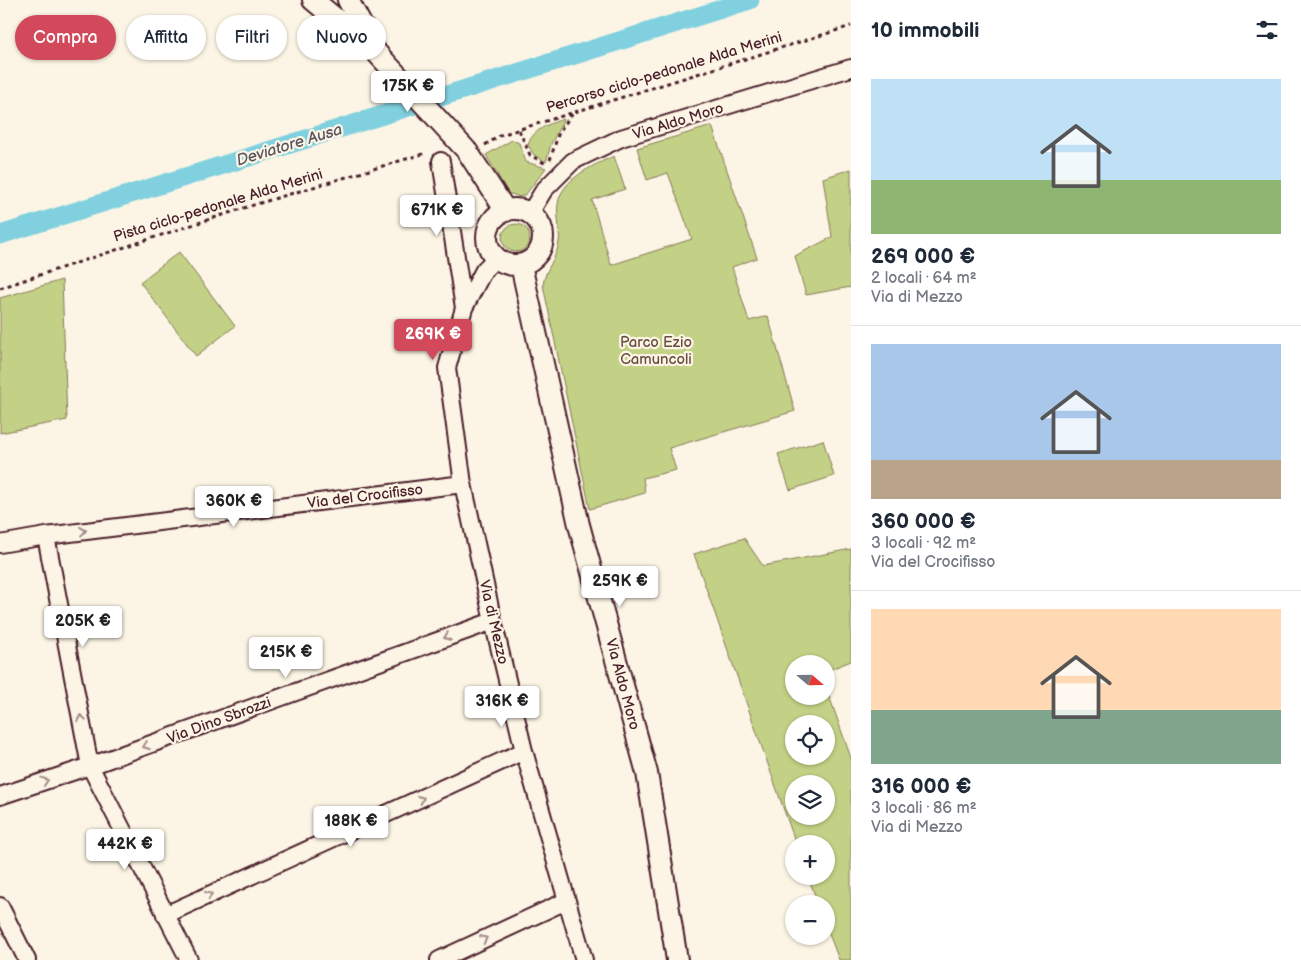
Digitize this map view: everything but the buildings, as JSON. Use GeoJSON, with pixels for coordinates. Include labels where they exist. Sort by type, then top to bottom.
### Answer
{"type":"FeatureCollection","features":[{"type":"Feature","properties":{"kind":"street"},"geometry":{"type":"LineString","coordinates":[[313,0],[331,15]]}},
{"type":"Feature","properties":{"kind":"street"},"geometry":{"type":"LineString","coordinates":[[348,0],[356,15]]}},
{"type":"Feature","properties":{"kind":"street"},"geometry":{"type":"LineString","coordinates":[[383,60],[466,151],[506,211]]}},
{"type":"Feature","properties":{"kind":"street","name":"Via Aldo Moro"},"geometry":{"type":"LineString","coordinates":[[530,213],[544,190],[573,161],[621,138],[851,68]]}},
{"type":"Feature","properties":{"kind":"street","name":"Via di Mezzo"},"geometry":{"type":"LineString","coordinates":[[441,161],[464,308]]}},
{"type":"Feature","properties":{"kind":"street"},"geometry":{"type":"LineString","coordinates":[[514,209],[530,213],[542,228],[542,246],[530,261],[521,265],[512,265],[496,258],[491,252],[487,235],[493,220],[506,211],[514,209]]}},
{"type":"Feature","properties":{"kind":"street","name":"Via di Mezzo"},"geometry":{"type":"LineString","coordinates":[[496,258],[484,270],[464,308],[447,368],[463,484],[493,621],[524,751],[584,960]]}},
{"type":"Feature","properties":{"kind":"street","name":"Via Aldo Moro"},"geometry":{"type":"LineString","coordinates":[[521,265],[579,525],[647,773],[677,960]]}},
{"type":"Feature","properties":{"kind":"street","name":"Via del Crocifisso"},"geometry":{"type":"LineString","coordinates":[[0,544],[46,536],[463,484]]}},
{"type":"Feature","properties":{"kind":"street"},"geometry":{"type":"LineString","coordinates":[[46,536],[90,766],[189,960]]}},
{"type":"Feature","properties":{"kind":"street","name":"Via Dino Sbrozzi"},"geometry":{"type":"LineString","coordinates":[[0,796],[90,766],[493,621]]}},
{"type":"Feature","properties":{"kind":"street"},"geometry":{"type":"LineString","coordinates":[[165,915],[524,751]]}},
{"type":"Feature","properties":{"kind":"street"},"geometry":{"type":"LineString","coordinates":[[439,960],[566,901]]}},
{"type":"Feature","properties":{"kind":"street"},"geometry":{"type":"LineString","coordinates":[[0,906],[27,960]]}},
{"type":"Feature","properties":{"kind":"path","name":"Percorso ciclo-pedonale Alda Merini"},"geometry":{"type":"LineString","coordinates":[[486,145],[502,135],[851,26]]}},
{"type":"Feature","properties":{"kind":"path"},"geometry":{"type":"LineString","coordinates":[[519,130],[530,155],[549,165],[559,132],[572,113]]}},
{"type":"Feature","properties":{"kind":"path","name":"Pista ciclo-pedonale Alda Merini"},"geometry":{"type":"LineString","coordinates":[[0,288],[219,216],[433,152],[441,161]]}},
{"type":"Feature","properties":{"kind":"green space"},"geometry":{"type":"Polygon","coordinates":[[[564,119],[551,144],[546,162],[534,155],[528,145],[533,135],[548,125],[564,119]]]}},
{"type":"Feature","properties":{"kind":"green space","name":"Parco Ezio Camuncoli"},"geometry":{"type":"Polygon","coordinates":[[[712,126],[757,258],[732,267],[749,321],[768,316],[795,411],[669,448],[676,470],[643,478],[645,493],[590,509],[543,285],[558,248],[558,204],[560,195],[565,187],[580,174],[614,156],[625,189],[592,200],[611,265],[692,239],[668,173],[647,180],[637,148],[712,126]]]}},
{"type":"Feature","properties":{"kind":"green space"},"geometry":{"type":"Polygon","coordinates":[[[512,140],[519,143],[526,162],[546,168],[526,194],[520,197],[508,193],[486,155],[512,140]]]}},
{"type":"Feature","properties":{"kind":"green space"},"geometry":{"type":"Polygon","coordinates":[[[851,169],[851,287],[806,295],[795,256],[832,237],[823,178],[851,169]]]}},
{"type":"Feature","properties":{"kind":"green space"},"geometry":{"type":"Polygon","coordinates":[[[516,224],[526,228],[530,238],[526,248],[516,252],[506,248],[502,238],[506,228],[516,224]]]}},
{"type":"Feature","properties":{"kind":"green space"},"geometry":{"type":"Polygon","coordinates":[[[179,252],[235,326],[196,356],[140,282],[179,252]]]}},
{"type":"Feature","properties":{"kind":"green space"},"geometry":{"type":"Polygon","coordinates":[[[62,280],[67,420],[0,433],[0,298],[62,280]]]}},
{"type":"Feature","properties":{"kind":"green space"},"geometry":{"type":"Polygon","coordinates":[[[823,440],[834,476],[790,490],[778,454],[823,440]]]}},
{"type":"Feature","properties":{"kind":"green space"},"geometry":{"type":"Polygon","coordinates":[[[744,538],[763,566],[851,549],[851,661],[835,667],[835,655],[785,655],[785,705],[832,705],[851,758],[851,960],[839,960],[833,945],[835,945],[835,895],[815,895],[811,885],[835,885],[835,835],[793,835],[789,825],[835,825],[835,775],[785,775],[785,813],[694,554],[744,538]]]}},
{"type":"Feature","properties":{"kind":"waterway","name":"Deviatore Ausa"},"geometry":{"type":"LineString","coordinates":[[0,235],[750,0]]}}]}
